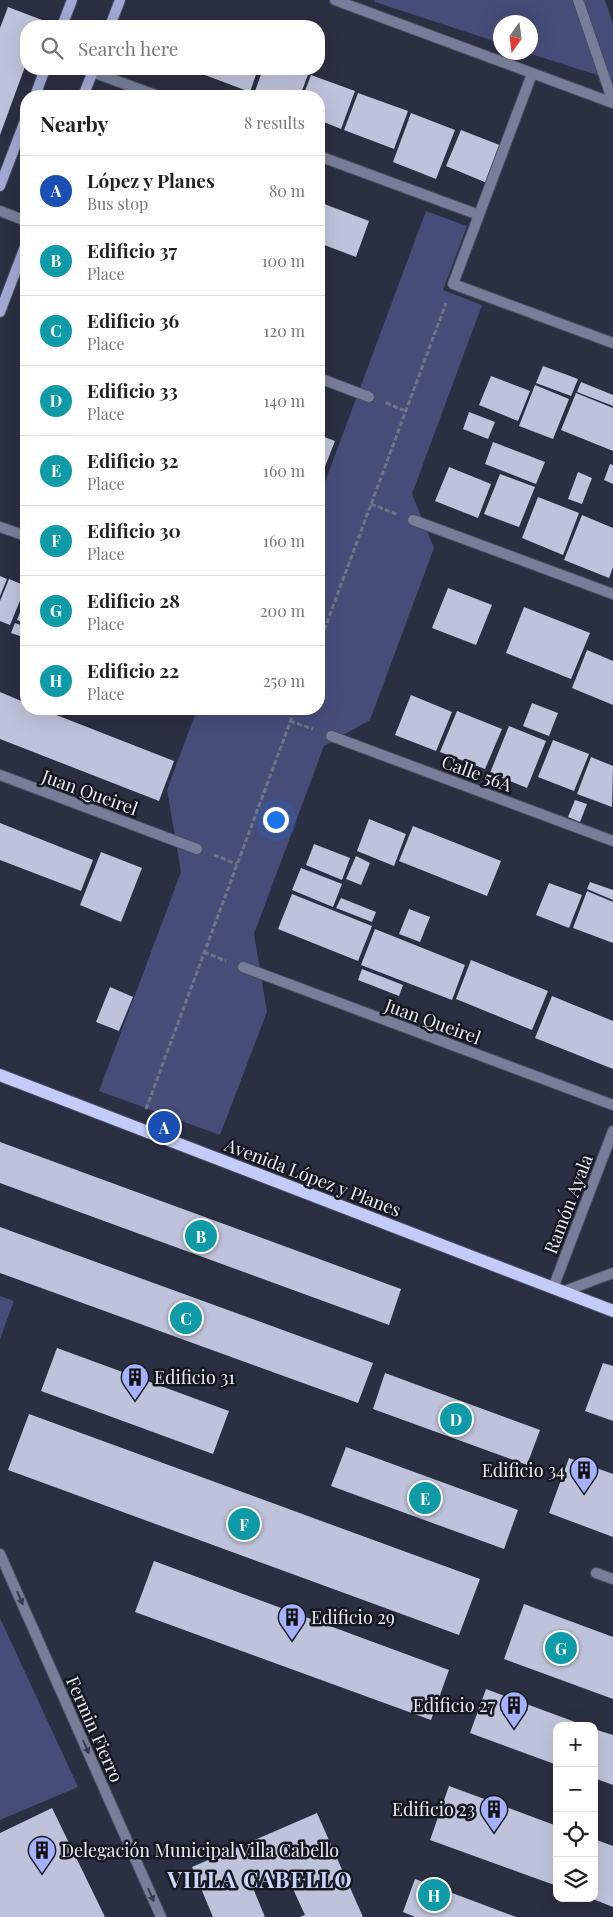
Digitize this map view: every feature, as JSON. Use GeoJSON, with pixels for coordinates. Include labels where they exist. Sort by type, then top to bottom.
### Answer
{"type":"FeatureCollection","features":[{"type":"Feature","properties":{"kind":"main road"},"geometry":{"type":"LineString","coordinates":[[64,20],[72,0]]}},
{"type":"Feature","properties":{"kind":"main road"},"geometry":{"type":"LineString","coordinates":[[112,20],[120,0]]}},
{"type":"Feature","properties":{"kind":"main road"},"geometry":{"type":"LineString","coordinates":[[36,90],[43,75]]}},
{"type":"Feature","properties":{"kind":"main road"},"geometry":{"type":"LineString","coordinates":[[85,90],[89,75]]}},
{"type":"Feature","properties":{"kind":"main road"},"geometry":{"type":"LineString","coordinates":[[0,186],[20,134]]}},
{"type":"Feature","properties":{"kind":"main road"},"geometry":{"type":"LineString","coordinates":[[0,312],[20,272]]}},
{"type":"Feature","properties":{"kind":"main road","name":"Avenida López y Planes"},"geometry":{"type":"LineString","coordinates":[[0,1075],[613,1312]]}},
{"type":"Feature","properties":{"kind":"street"},"geometry":{"type":"LineString","coordinates":[[335,0],[349,3],[532,74],[613,103]]}},
{"type":"Feature","properties":{"kind":"street"},"geometry":{"type":"LineString","coordinates":[[578,0],[613,103]]}},
{"type":"Feature","properties":{"kind":"street"},"geometry":{"type":"LineString","coordinates":[[532,74],[453,284],[613,343]]}},
{"type":"Feature","properties":{"kind":"street"},"geometry":{"type":"LineString","coordinates":[[103,75],[142,90]]}},
{"type":"Feature","properties":{"kind":"street"},"geometry":{"type":"LineString","coordinates":[[325,158],[479,216]]}},
{"type":"Feature","properties":{"kind":"street"},"geometry":{"type":"LineString","coordinates":[[0,211],[20,219]]}},
{"type":"Feature","properties":{"kind":"street"},"geometry":{"type":"LineString","coordinates":[[325,380],[369,397]]}},
{"type":"Feature","properties":{"kind":"street"},"geometry":{"type":"LineString","coordinates":[[413,520],[613,594]]}},
{"type":"Feature","properties":{"kind":"street"},"geometry":{"type":"LineString","coordinates":[[0,527],[20,534]]}},
{"type":"Feature","properties":{"kind":"street","name":"Calle 56A"},"geometry":{"type":"LineString","coordinates":[[330,736],[613,841]]}},
{"type":"Feature","properties":{"kind":"street","name":"Juan Queirel"},"geometry":{"type":"LineString","coordinates":[[0,775],[197,849]]}},
{"type":"Feature","properties":{"kind":"street","name":"Juan Queirel"},"geometry":{"type":"LineString","coordinates":[[243,967],[613,1105]]}},
{"type":"Feature","properties":{"kind":"street","name":"Ramón Ayala"},"geometry":{"type":"LineString","coordinates":[[557,1290],[613,1131]]}},
{"type":"Feature","properties":{"kind":"street"},"geometry":{"type":"LineString","coordinates":[[557,1290],[613,1273]]}},
{"type":"Feature","properties":{"kind":"street","name":"Fermin Fierro"},"geometry":{"type":"LineString","coordinates":[[0,1554],[161,1917]]}},
{"type":"Feature","properties":{"kind":"street"},"geometry":{"type":"LineString","coordinates":[[596,1573],[613,1579]]}},
{"type":"Feature","properties":{"kind":"path"},"geometry":{"type":"LineString","coordinates":[[325,628],[453,284]]}},
{"type":"Feature","properties":{"kind":"path"},"geometry":{"type":"LineString","coordinates":[[371,504],[413,520]]}},
{"type":"Feature","properties":{"kind":"path"},"geometry":{"type":"LineString","coordinates":[[138,1128],[292,715]]}},
{"type":"Feature","properties":{"kind":"path"},"geometry":{"type":"LineString","coordinates":[[290,721],[330,736]]}},
{"type":"Feature","properties":{"kind":"shaded area"},"geometry":{"type":"Polygon","coordinates":[[[374,0],[605,0],[613,24],[613,80],[538,56],[538,15],[493,15],[493,41],[375,2],[374,0]]]}},
{"type":"Feature","properties":{"kind":"shaded area"},"geometry":{"type":"Polygon","coordinates":[[[426,211],[467,226],[443,290],[482,305],[412,494],[434,548],[370,720],[324,746],[254,934],[267,1012],[220,1135],[99,1091],[181,872],[167,790],[195,715],[325,715],[325,482],[426,211]]]}},
{"type":"Feature","properties":{"kind":"shaded area"},"geometry":{"type":"Polygon","coordinates":[[[0,1296],[14,1301],[0,1339],[0,1296]]]}},
{"type":"Feature","properties":{"kind":"shaded area"},"geometry":{"type":"Polygon","coordinates":[[[0,1618],[78,1787],[0,1820],[0,1618]]]}},
{"type":"Feature","properties":{"kind":"building"},"geometry":{"type":"Polygon","coordinates":[[[8,7],[42,20],[20,20],[20,75],[22,75],[0,135],[0,28],[8,7]]]}},
{"type":"Feature","properties":{"kind":"building"},"geometry":{"type":"Polygon","coordinates":[[[205,75],[256,75],[251,90],[245,90],[205,75]]]}},
{"type":"Feature","properties":{"kind":"building"},"geometry":{"type":"Polygon","coordinates":[[[261,75],[308,75],[302,90],[255,90],[261,75]]]}},
{"type":"Feature","properties":{"kind":"building"},"geometry":{"type":"Polygon","coordinates":[[[311,75],[355,91],[341,129],[325,122],[325,90],[305,90],[311,75]]]}},
{"type":"Feature","properties":{"kind":"building"},"geometry":{"type":"Polygon","coordinates":[[[358,93],[408,111],[394,149],[344,130],[358,93]]]}},
{"type":"Feature","properties":{"kind":"building"},"geometry":{"type":"Polygon","coordinates":[[[411,113],[455,130],[436,179],[393,162],[411,113]]]}},
{"type":"Feature","properties":{"kind":"building"},"geometry":{"type":"Polygon","coordinates":[[[461,130],[502,146],[487,183],[446,166],[461,130]]]}},
{"type":"Feature","properties":{"kind":"building"},"geometry":{"type":"Polygon","coordinates":[[[325,204],[369,221],[356,257],[325,245],[325,204]]]}},
{"type":"Feature","properties":{"kind":"building"},"geometry":{"type":"Polygon","coordinates":[[[543,366],[578,379],[571,396],[536,383],[543,366]]]}},
{"type":"Feature","properties":{"kind":"building"},"geometry":{"type":"Polygon","coordinates":[[[491,376],[530,391],[518,421],[479,405],[491,376]]]}},
{"type":"Feature","properties":{"kind":"building"},"geometry":{"type":"Polygon","coordinates":[[[581,382],[613,395],[613,406],[577,392],[581,382]]]}},
{"type":"Feature","properties":{"kind":"building"},"geometry":{"type":"Polygon","coordinates":[[[535,385],[569,399],[553,439],[519,426],[535,385]]]}},
{"type":"Feature","properties":{"kind":"building"},"geometry":{"type":"Polygon","coordinates":[[[576,393],[613,408],[613,451],[561,430],[576,393]]]}},
{"type":"Feature","properties":{"kind":"building"},"geometry":{"type":"Polygon","coordinates":[[[469,412],[495,422],[488,439],[463,429],[469,412]]]}},
{"type":"Feature","properties":{"kind":"building"},"geometry":{"type":"Polygon","coordinates":[[[325,437],[335,441],[325,467],[325,437]]]}},
{"type":"Feature","properties":{"kind":"building"},"geometry":{"type":"Polygon","coordinates":[[[493,442],[545,462],[536,484],[485,464],[493,442]]]}},
{"type":"Feature","properties":{"kind":"building"},"geometry":{"type":"Polygon","coordinates":[[[610,464],[613,465],[613,484],[604,480],[610,464]]]}},
{"type":"Feature","properties":{"kind":"building"},"geometry":{"type":"Polygon","coordinates":[[[449,467],[491,484],[478,518],[435,501],[449,467]]]}},
{"type":"Feature","properties":{"kind":"building"},"geometry":{"type":"Polygon","coordinates":[[[578,472],[592,478],[582,504],[568,499],[578,472]]]}},
{"type":"Feature","properties":{"kind":"building"},"geometry":{"type":"Polygon","coordinates":[[[500,474],[535,487],[519,527],[484,514],[500,474]]]}},
{"type":"Feature","properties":{"kind":"building"},"geometry":{"type":"Polygon","coordinates":[[[538,497],[579,513],[563,555],[522,538],[538,497]]]}},
{"type":"Feature","properties":{"kind":"building"},"geometry":{"type":"Polygon","coordinates":[[[582,515],[613,528],[613,567],[609,578],[564,560],[582,515]]]}},
{"type":"Feature","properties":{"kind":"building"},"geometry":{"type":"Polygon","coordinates":[[[0,576],[7,579],[0,596],[0,576]]]}},
{"type":"Feature","properties":{"kind":"building"},"geometry":{"type":"Polygon","coordinates":[[[9,579],[20,584],[20,601],[10,625],[0,621],[0,601],[9,579]]]}},
{"type":"Feature","properties":{"kind":"building"},"geometry":{"type":"Polygon","coordinates":[[[448,588],[492,605],[476,645],[432,628],[448,588]]]}},
{"type":"Feature","properties":{"kind":"building"},"geometry":{"type":"Polygon","coordinates":[[[524,607],[590,633],[571,679],[506,653],[524,607]]]}},
{"type":"Feature","properties":{"kind":"building"},"geometry":{"type":"Polygon","coordinates":[[[15,623],[20,625],[20,636],[11,633],[15,623]]]}},
{"type":"Feature","properties":{"kind":"building"},"geometry":{"type":"Polygon","coordinates":[[[587,650],[613,661],[613,705],[572,688],[587,650]]]}},
{"type":"Feature","properties":{"kind":"building"},"geometry":{"type":"Polygon","coordinates":[[[0,692],[20,700],[20,715],[56,715],[174,761],[159,801],[0,739],[0,692]]]}},
{"type":"Feature","properties":{"kind":"building"},"geometry":{"type":"Polygon","coordinates":[[[411,695],[452,712],[436,751],[395,735],[411,695]]]}},
{"type":"Feature","properties":{"kind":"building"},"geometry":{"type":"Polygon","coordinates":[[[532,703],[558,713],[549,736],[523,726],[532,703]]]}},
{"type":"Feature","properties":{"kind":"building"},"geometry":{"type":"Polygon","coordinates":[[[457,711],[502,729],[485,769],[440,752],[457,711]]]}},
{"type":"Feature","properties":{"kind":"building"},"geometry":{"type":"Polygon","coordinates":[[[509,726],[546,741],[527,788],[490,773],[509,726]]]}},
{"type":"Feature","properties":{"kind":"building"},"geometry":{"type":"Polygon","coordinates":[[[553,740],[589,754],[574,791],[538,777],[553,740]]]}},
{"type":"Feature","properties":{"kind":"building"},"geometry":{"type":"Polygon","coordinates":[[[591,757],[613,766],[612,807],[577,794],[591,757]]]}},
{"type":"Feature","properties":{"kind":"building"},"geometry":{"type":"Polygon","coordinates":[[[575,800],[587,804],[580,822],[568,817],[575,800]]]}},
{"type":"Feature","properties":{"kind":"building"},"geometry":{"type":"Polygon","coordinates":[[[369,819],[406,834],[394,866],[357,851],[369,819]]]}},
{"type":"Feature","properties":{"kind":"building"},"geometry":{"type":"Polygon","coordinates":[[[0,823],[93,860],[81,891],[0,860],[0,823]]]}},
{"type":"Feature","properties":{"kind":"building"},"geometry":{"type":"Polygon","coordinates":[[[413,826],[501,861],[487,896],[399,861],[413,826]]]}},
{"type":"Feature","properties":{"kind":"building"},"geometry":{"type":"Polygon","coordinates":[[[314,844],[350,858],[342,880],[306,865],[314,844]]]}},
{"type":"Feature","properties":{"kind":"building"},"geometry":{"type":"Polygon","coordinates":[[[101,852],[142,868],[121,922],[80,905],[101,852]]]}},
{"type":"Feature","properties":{"kind":"building"},"geometry":{"type":"Polygon","coordinates":[[[356,856],[370,863],[361,885],[346,879],[356,856]]]}},
{"type":"Feature","properties":{"kind":"building"},"geometry":{"type":"Polygon","coordinates":[[[301,868],[342,884],[333,907],[292,890],[301,868]]]}},
{"type":"Feature","properties":{"kind":"building"},"geometry":{"type":"Polygon","coordinates":[[[590,882],[613,890],[613,900],[587,889],[590,882]]]}},
{"type":"Feature","properties":{"kind":"building"},"geometry":{"type":"Polygon","coordinates":[[[549,883],[582,895],[569,928],[536,915],[549,883]]]}},
{"type":"Feature","properties":{"kind":"building"},"geometry":{"type":"Polygon","coordinates":[[[587,891],[613,902],[613,943],[573,928],[587,891]]]}},
{"type":"Feature","properties":{"kind":"building"},"geometry":{"type":"Polygon","coordinates":[[[292,894],[372,926],[358,961],[278,929],[292,894]]]}},
{"type":"Feature","properties":{"kind":"building"},"geometry":{"type":"Polygon","coordinates":[[[341,898],[376,912],[372,922],[336,908],[341,898]]]}},
{"type":"Feature","properties":{"kind":"building"},"geometry":{"type":"Polygon","coordinates":[[[409,909],[430,917],[420,942],[399,934],[409,909]]]}},
{"type":"Feature","properties":{"kind":"building"},"geometry":{"type":"Polygon","coordinates":[[[375,929],[465,965],[452,1000],[361,965],[375,929]]]}},
{"type":"Feature","properties":{"kind":"building"},"geometry":{"type":"Polygon","coordinates":[[[471,960],[548,991],[532,1030],[456,999],[471,960]]]}},
{"type":"Feature","properties":{"kind":"building"},"geometry":{"type":"Polygon","coordinates":[[[362,969],[403,985],[399,996],[358,980],[362,969]]]}},
{"type":"Feature","properties":{"kind":"building"},"geometry":{"type":"Polygon","coordinates":[[[110,987],[133,997],[119,1031],[96,1022],[110,987]]]}},
{"type":"Feature","properties":{"kind":"building"},"geometry":{"type":"Polygon","coordinates":[[[552,996],[613,1021],[613,1069],[535,1038],[552,996]]]}},
{"type":"Feature","properties":{"kind":"building"},"geometry":{"type":"Polygon","coordinates":[[[0,1142],[401,1289],[389,1325],[0,1183],[0,1142]]]}},
{"type":"Feature","properties":{"kind":"building"},"geometry":{"type":"Polygon","coordinates":[[[0,1227],[373,1363],[358,1403],[0,1273],[0,1227]]]}},
{"type":"Feature","properties":{"kind":"building","name":"Edificio 31"},"geometry":{"type":"Polygon","coordinates":[[[57,1348],[229,1411],[213,1454],[41,1391],[57,1348]]]}},
{"type":"Feature","properties":{"kind":"building"},"geometry":{"type":"Polygon","coordinates":[[[603,1363],[613,1366],[613,1421],[585,1411],[603,1363]]]}},
{"type":"Feature","properties":{"kind":"building"},"geometry":{"type":"Polygon","coordinates":[[[385,1373],[540,1430],[527,1465],[373,1409],[385,1373]]]}},
{"type":"Feature","properties":{"kind":"building"},"geometry":{"type":"Polygon","coordinates":[[[29,1414],[480,1579],[459,1635],[8,1470],[29,1414]]]}},
{"type":"Feature","properties":{"kind":"building"},"geometry":{"type":"Polygon","coordinates":[[[346,1447],[518,1510],[504,1549],[331,1486],[346,1447]]]}},
{"type":"Feature","properties":{"kind":"building","name":"Edificio 34"},"geometry":{"type":"Polygon","coordinates":[[[569,1458],[613,1474],[613,1537],[549,1513],[569,1458]]]}},
{"type":"Feature","properties":{"kind":"building","name":"Edificio 29"},"geometry":{"type":"Polygon","coordinates":[[[154,1561],[449,1670],[431,1720],[135,1612],[154,1561]]]}},
{"type":"Feature","properties":{"kind":"building"},"geometry":{"type":"Polygon","coordinates":[[[524,1604],[613,1637],[613,1699],[504,1659],[524,1604]]]}},
{"type":"Feature","properties":{"kind":"building","name":"Edificio 27"},"geometry":{"type":"Polygon","coordinates":[[[486,1689],[575,1722],[553,1722],[553,1764],[470,1733],[486,1689]]]}},
{"type":"Feature","properties":{"kind":"building"},"geometry":{"type":"Polygon","coordinates":[[[598,1730],[613,1735],[613,1785],[598,1779],[598,1730]]]}},
{"type":"Feature","properties":{"kind":"building","name":"Edificio 23"},"geometry":{"type":"Polygon","coordinates":[[[449,1786],[553,1825],[553,1885],[430,1840],[449,1786]]]}},
{"type":"Feature","properties":{"kind":"building","name":"Delegación Municipal Villa Cabello"},"geometry":{"type":"Polygon","coordinates":[[[52,1808],[105,1917],[0,1917],[0,1833],[52,1808]]]}},
{"type":"Feature","properties":{"kind":"building"},"geometry":{"type":"Polygon","coordinates":[[[317,1813],[363,1917],[300,1917],[305,1915],[286,1874],[253,1888],[265,1917],[213,1917],[192,1867],[317,1813]]]}},
{"type":"Feature","properties":{"kind":"building"},"geometry":{"type":"Polygon","coordinates":[[[598,1840],[613,1846],[613,1907],[598,1901],[598,1840]]]}},
{"type":"Feature","properties":{"kind":"building"},"geometry":{"type":"Polygon","coordinates":[[[415,1879],[516,1917],[415,1917],[403,1912],[415,1879]]]}},
{"type":"Feature","properties":{"kind":"place","name":"López y Planes"},"geometry":{"type":"Point","coordinates":[164,1127]}},
{"type":"Feature","properties":{"kind":"place","name":"Edificio 37"},"geometry":{"type":"Point","coordinates":[201,1236]}},
{"type":"Feature","properties":{"kind":"place","name":"Edificio 36"},"geometry":{"type":"Point","coordinates":[186,1318]}},
{"type":"Feature","properties":{"kind":"place","name":"Edificio 31"},"geometry":{"type":"Point","coordinates":[135,1401]}},
{"type":"Feature","properties":{"kind":"place","name":"Edificio 33"},"geometry":{"type":"Point","coordinates":[456,1419]}},
{"type":"Feature","properties":{"kind":"place","name":"Edificio 34"},"geometry":{"type":"Point","coordinates":[584,1494]}},
{"type":"Feature","properties":{"kind":"place","name":"Edificio 32"},"geometry":{"type":"Point","coordinates":[425,1498]}},
{"type":"Feature","properties":{"kind":"place","name":"Edificio 30"},"geometry":{"type":"Point","coordinates":[244,1524]}},
{"type":"Feature","properties":{"kind":"place","name":"Edificio 29"},"geometry":{"type":"Point","coordinates":[292,1641]}},
{"type":"Feature","properties":{"kind":"place","name":"Edificio 28"},"geometry":{"type":"Point","coordinates":[561,1648]}},
{"type":"Feature","properties":{"kind":"place","name":"Edificio 27"},"geometry":{"type":"Point","coordinates":[514,1729]}},
{"type":"Feature","properties":{"kind":"place","name":"Edificio 23"},"geometry":{"type":"Point","coordinates":[494,1833]}},
{"type":"Feature","properties":{"kind":"place","name":"Delegación Municipal Villa Cabello"},"geometry":{"type":"Point","coordinates":[42,1874]}},
{"type":"Feature","properties":{"kind":"place","name":"Edificio 22"},"geometry":{"type":"Point","coordinates":[434,1895]}},
{"type":"Feature","properties":{"kind":"district","name":"VILLA CABELLO"},"geometry":{"type":"Point","coordinates":[260,1879]}}]}
